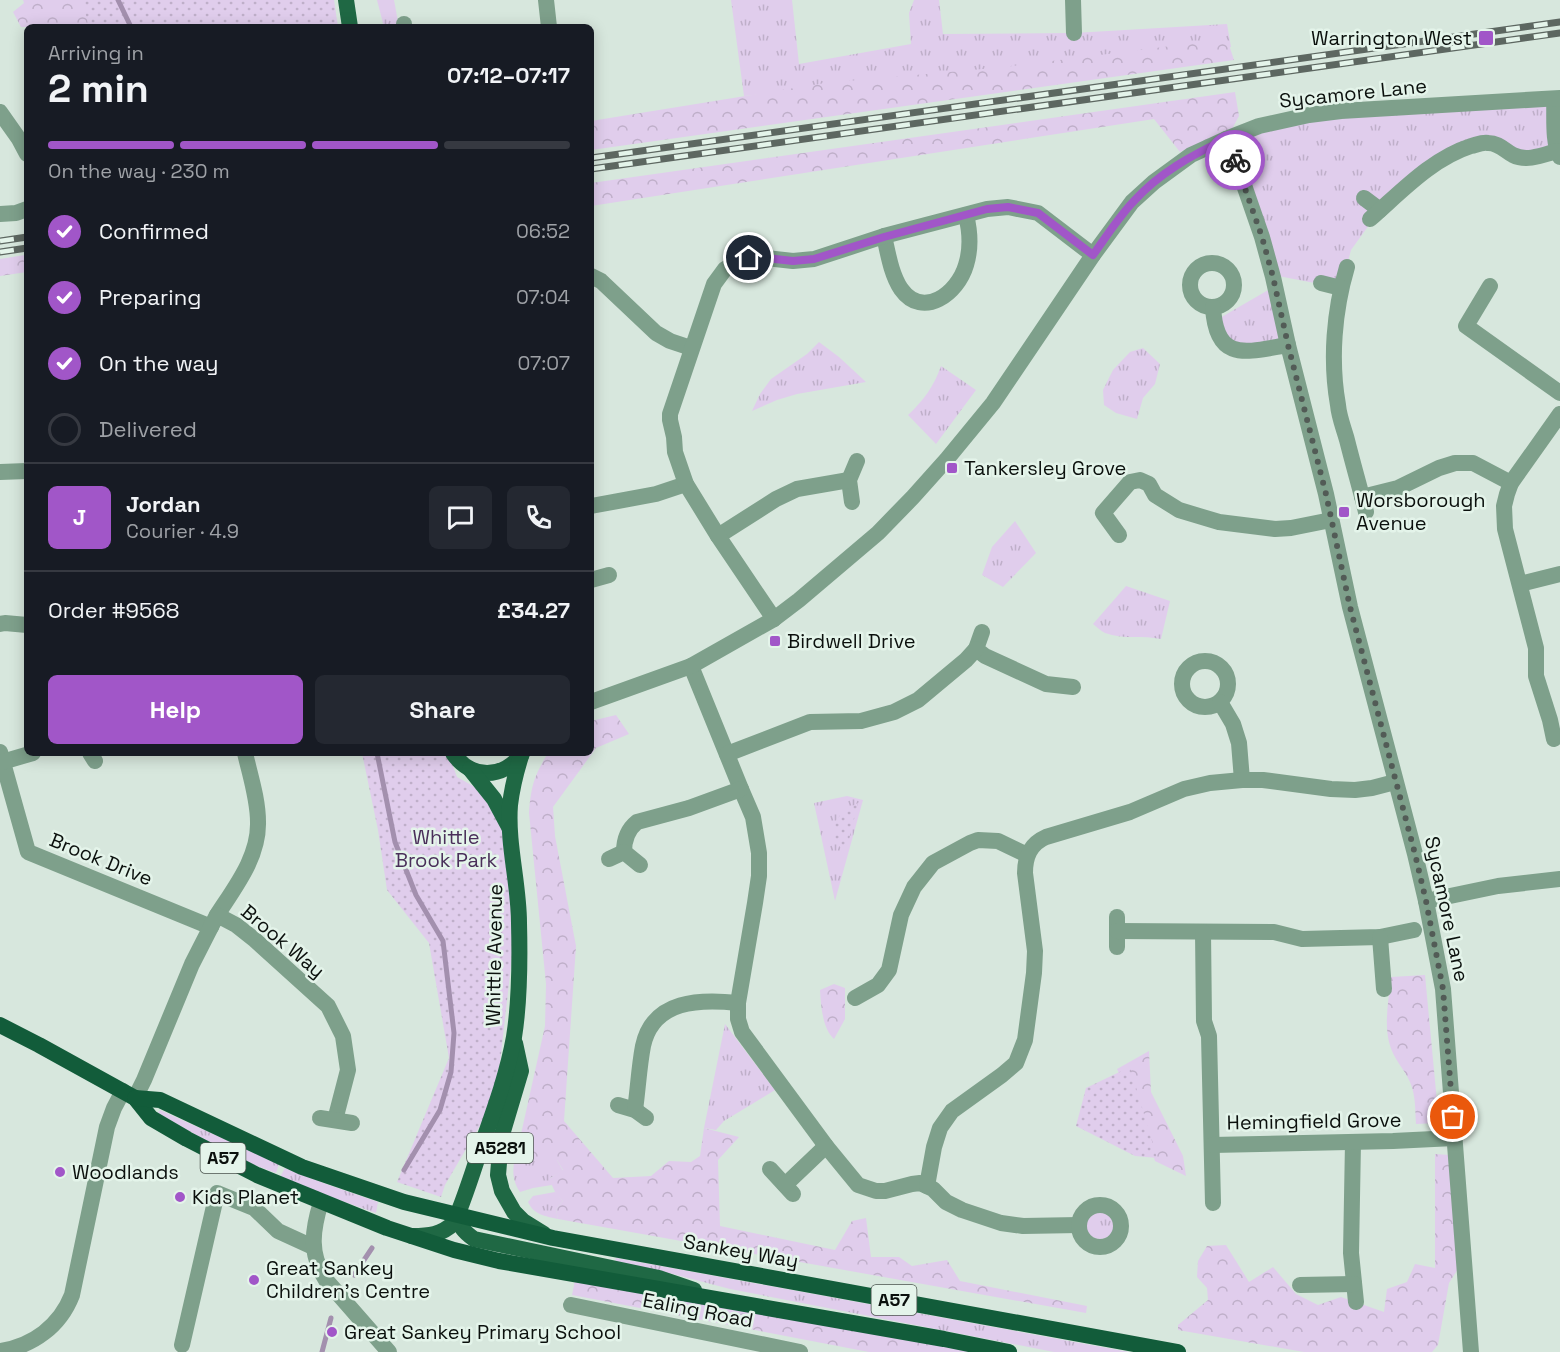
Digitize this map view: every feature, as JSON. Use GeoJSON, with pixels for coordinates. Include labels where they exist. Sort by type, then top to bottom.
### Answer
{"type":"FeatureCollection","features":[{"type":"Feature","properties":{"kind":"highway","name":"A57"},"geometry":{"type":"LineString","coordinates":[[0,1025],[129,1094],[151,1118],[257,1175],[387,1228],[454,1250],[499,1261],[1009,1352]]}},
{"type":"Feature","properties":{"kind":"highway","name":"Sankey Way"},"geometry":{"type":"LineString","coordinates":[[129,1094],[160,1100],[302,1167],[404,1202],[553,1238],[1178,1352]]}},
{"type":"Feature","properties":{"kind":"main road"},"geometry":{"type":"LineString","coordinates":[[346,0],[350,24]]}},
{"type":"Feature","properties":{"kind":"main road","name":"A5281"},"geometry":{"type":"LineString","coordinates":[[455,756],[470,769],[492,773],[513,765],[521,756]]}},
{"type":"Feature","properties":{"kind":"main road","name":"Whittle Avenue"},"geometry":{"type":"LineString","coordinates":[[458,1215],[495,1106],[514,1036],[519,987],[519,921],[510,830],[510,806],[522,756]]}},
{"type":"Feature","properties":{"kind":"main road","name":"Whittle Avenue"},"geometry":{"type":"LineString","coordinates":[[470,769],[494,799],[510,830]]}},
{"type":"Feature","properties":{"kind":"main road","name":"A5281"},"geometry":{"type":"LineString","coordinates":[[514,1036],[521,1071],[501,1138],[500,1182],[514,1212],[536,1230],[553,1238]]}},
{"type":"Feature","properties":{"kind":"main road"},"geometry":{"type":"LineString","coordinates":[[412,1236],[439,1234],[454,1223],[458,1215]]}},
{"type":"Feature","properties":{"kind":"main road"},"geometry":{"type":"LineString","coordinates":[[458,1215],[460,1226],[474,1239],[659,1278],[724,1300]]}},
{"type":"Feature","properties":{"kind":"street"},"geometry":{"type":"LineString","coordinates":[[546,0],[549,24]]}},
{"type":"Feature","properties":{"kind":"street"},"geometry":{"type":"LineString","coordinates":[[1073,0],[1074,33]]}},
{"type":"Feature","properties":{"kind":"street"},"geometry":{"type":"LineString","coordinates":[[1364,198],[1375,215],[1423,173],[1460,150],[1484,142],[1503,147],[1518,157],[1559,154],[1557,99]]}},
{"type":"Feature","properties":{"kind":"street","name":"Sycamore Lane"},"geometry":{"type":"LineString","coordinates":[[1468,1352],[1443,989],[1426,901],[1350,607],[1273,277],[1262,237],[1226,139],[1273,122],[1320,114],[1557,99]]}},
{"type":"Feature","properties":{"kind":"street"},"geometry":{"type":"LineString","coordinates":[[0,112],[24,148]]}},
{"type":"Feature","properties":{"kind":"street"},"geometry":{"type":"LineString","coordinates":[[594,701],[691,666],[774,620],[846,562],[913,497],[993,403],[1093,255],[1132,202],[1154,182],[1191,155],[1226,139]]}},
{"type":"Feature","properties":{"kind":"street"},"geometry":{"type":"LineString","coordinates":[[774,620],[686,484],[675,452],[670,420],[674,400],[714,284],[725,269],[749,258],[793,261],[814,259],[987,209],[1008,207],[1038,213],[1093,255]]}},
{"type":"Feature","properties":{"kind":"street"},"geometry":{"type":"LineString","coordinates":[[0,214],[24,210]]}},
{"type":"Feature","properties":{"kind":"street"},"geometry":{"type":"LineString","coordinates":[[884,237],[893,272],[901,289],[916,301],[925,303],[935,301],[953,289],[966,267],[970,242],[966,215]]}},
{"type":"Feature","properties":{"kind":"street"},"geometry":{"type":"LineString","coordinates":[[1347,267],[1341,288],[1335,338],[1335,382],[1338,407],[1364,505],[1439,468],[1455,463],[1473,463],[1511,483]]}},
{"type":"Feature","properties":{"kind":"street"},"geometry":{"type":"LineString","coordinates":[[594,277],[601,280],[656,333],[670,341],[691,348]]}},
{"type":"Feature","properties":{"kind":"street"},"geometry":{"type":"LineString","coordinates":[[1321,283],[1341,288]]}},
{"type":"Feature","properties":{"kind":"street"},"geometry":{"type":"LineString","coordinates":[[1490,286],[1459,321],[1560,393]]}},
{"type":"Feature","properties":{"kind":"street"},"geometry":{"type":"LineString","coordinates":[[1213,307],[1214,322],[1219,339],[1224,345],[1239,351],[1249,351],[1288,345]]}},
{"type":"Feature","properties":{"kind":"street"},"geometry":{"type":"LineString","coordinates":[[1554,739],[1555,719],[1536,676],[1536,648],[1505,529],[1504,506],[1511,483],[1560,414]]}},
{"type":"Feature","properties":{"kind":"street"},"geometry":{"type":"LineString","coordinates":[[852,502],[849,480],[857,461]]}},
{"type":"Feature","properties":{"kind":"street"},"geometry":{"type":"LineString","coordinates":[[0,472],[24,471]]}},
{"type":"Feature","properties":{"kind":"street"},"geometry":{"type":"LineString","coordinates":[[718,536],[776,498],[797,489],[849,480]]}},
{"type":"Feature","properties":{"kind":"street"},"geometry":{"type":"LineString","coordinates":[[1119,535],[1103,513],[1130,482],[1140,480],[1149,484],[1155,495],[1179,510],[1219,522],[1275,530],[1331,520]]}},
{"type":"Feature","properties":{"kind":"street"},"geometry":{"type":"LineString","coordinates":[[594,505],[656,494],[686,484]]}},
{"type":"Feature","properties":{"kind":"street"},"geometry":{"type":"LineString","coordinates":[[1520,584],[1560,574]]}},
{"type":"Feature","properties":{"kind":"street"},"geometry":{"type":"LineString","coordinates":[[594,579],[609,575]]}},
{"type":"Feature","properties":{"kind":"street"},"geometry":{"type":"LineString","coordinates":[[0,624],[24,625]]}},
{"type":"Feature","properties":{"kind":"street"},"geometry":{"type":"LineString","coordinates":[[727,754],[810,722],[861,721],[894,712],[918,700],[966,660],[976,649],[982,632]]}},
{"type":"Feature","properties":{"kind":"street"},"geometry":{"type":"LineString","coordinates":[[976,649],[985,656],[1046,684],[1073,687]]}},
{"type":"Feature","properties":{"kind":"street"},"geometry":{"type":"LineString","coordinates":[[691,666],[753,816],[759,853],[759,876],[738,1003],[738,1019],[742,1032],[826,1146],[858,1185],[885,1191],[920,1184],[927,1186],[946,1202],[962,1210],[1001,1223],[1023,1226],[1079,1225]]}},
{"type":"Feature","properties":{"kind":"street"},"geometry":{"type":"LineString","coordinates":[[1220,702],[1233,724],[1239,743],[1242,780]]}},
{"type":"Feature","properties":{"kind":"street","name":"Brook Drive"},"geometry":{"type":"LineString","coordinates":[[24,754],[1,757],[28,852],[214,921]]}},
{"type":"Feature","properties":{"kind":"street"},"geometry":{"type":"LineString","coordinates":[[214,921],[248,865],[257,837],[258,822],[246,756]]}},
{"type":"Feature","properties":{"kind":"street"},"geometry":{"type":"LineString","coordinates":[[927,1186],[940,1128],[952,1111],[1016,1063],[1026,1040],[1035,951],[1025,864],[1028,855],[1038,841],[1130,812],[1184,789],[1210,783],[1263,780],[1355,790],[1395,782]]}},
{"type":"Feature","properties":{"kind":"street"},"geometry":{"type":"LineString","coordinates":[[640,865],[616,856],[624,844],[626,835],[637,822],[689,808],[741,789]]}},
{"type":"Feature","properties":{"kind":"street"},"geometry":{"type":"LineString","coordinates":[[855,998],[878,985],[889,970],[901,915],[914,887],[933,863],[978,840],[998,841],[1028,855]]}},
{"type":"Feature","properties":{"kind":"street"},"geometry":{"type":"LineString","coordinates":[[1426,901],[1498,886],[1560,879]]}},
{"type":"Feature","properties":{"kind":"street","name":"Brook Way"},"geometry":{"type":"LineString","coordinates":[[0,1351],[20,1346],[40,1336],[50,1329],[67,1307],[72,1295],[110,1116],[144,1080],[192,964],[214,921],[236,925],[328,1006],[343,1036],[348,1070],[327,1119],[352,1123]]}},
{"type":"Feature","properties":{"kind":"street"},"geometry":{"type":"LineString","coordinates":[[1117,932],[1274,932],[1302,939],[1380,937],[1414,930]]}},
{"type":"Feature","properties":{"kind":"street","name":"Hemingfield Grove"},"geometry":{"type":"LineString","coordinates":[[1203,932],[1204,1021],[1209,1036],[1213,1203]]}},
{"type":"Feature","properties":{"kind":"street"},"geometry":{"type":"LineString","coordinates":[[1380,937],[1384,989]]}},
{"type":"Feature","properties":{"kind":"street"},"geometry":{"type":"LineString","coordinates":[[618,1105],[641,1114],[644,1044],[653,1025],[660,1017],[679,1005],[691,1002],[704,1000],[738,1003]]}},
{"type":"Feature","properties":{"kind":"street","name":"Hemingfield Grove"},"geometry":{"type":"LineString","coordinates":[[1212,1145],[1454,1138]]}},
{"type":"Feature","properties":{"kind":"street"},"geometry":{"type":"LineString","coordinates":[[1353,1142],[1351,1253],[1356,1302]]}},
{"type":"Feature","properties":{"kind":"street"},"geometry":{"type":"LineString","coordinates":[[770,1169],[789,1189],[826,1146]]}},
{"type":"Feature","properties":{"kind":"street"},"geometry":{"type":"LineString","coordinates":[[182,1345],[217,1193],[254,1208],[278,1231],[313,1246]]}},
{"type":"Feature","properties":{"kind":"street"},"geometry":{"type":"LineString","coordinates":[[321,1202],[313,1246],[320,1270],[326,1280],[390,1352]]}},
{"type":"Feature","properties":{"kind":"street"},"geometry":{"type":"LineString","coordinates":[[1300,1285],[1354,1284]]}},
{"type":"Feature","properties":{"kind":"street","name":"Ealing Road"},"geometry":{"type":"LineString","coordinates":[[571,1305],[586,1316],[797,1352]]}},
{"type":"Feature","properties":{"kind":"green space"},"geometry":{"type":"Polygon","coordinates":[[[23,0],[196,0],[200,24],[24,24],[24,27],[21,27],[13,12],[24,3],[23,0]]]}},
{"type":"Feature","properties":{"kind":"green space"},"geometry":{"type":"Polygon","coordinates":[[[82,0],[334,0],[338,24],[88,24],[82,0]]]}},
{"type":"Feature","properties":{"kind":"green space"},"geometry":{"type":"Polygon","coordinates":[[[377,0],[394,0],[398,24],[383,24],[377,0]]]}},
{"type":"Feature","properties":{"kind":"green space"},"geometry":{"type":"Polygon","coordinates":[[[731,0],[792,0],[799,64],[911,44],[909,13],[914,0],[939,0],[943,34],[1074,33],[1227,24],[1231,47],[744,96],[731,0]]]}},
{"type":"Feature","properties":{"kind":"green space"},"geometry":{"type":"Polygon","coordinates":[[[1227,39],[1234,60],[594,150],[594,121],[825,83],[1005,67],[1227,39]]]}},
{"type":"Feature","properties":{"kind":"green space"},"geometry":{"type":"Polygon","coordinates":[[[1235,92],[1239,116],[1232,129],[1180,152],[1154,119],[594,206],[594,183],[1235,92]]]}},
{"type":"Feature","properties":{"kind":"green space"},"geometry":{"type":"Polygon","coordinates":[[[1554,99],[1556,139],[1543,155],[1477,144],[1380,210],[1351,250],[1341,288],[1278,276],[1241,149],[1251,133],[1273,122],[1554,99]]]}},
{"type":"Feature","properties":{"kind":"green space"},"geometry":{"type":"Polygon","coordinates":[[[24,255],[24,272],[0,276],[0,259],[24,255]]]}},
{"type":"Feature","properties":{"kind":"green space"},"geometry":{"type":"Polygon","coordinates":[[[1270,289],[1281,344],[1239,351],[1213,322],[1270,289]]]}},
{"type":"Feature","properties":{"kind":"green space"},"geometry":{"type":"Polygon","coordinates":[[[819,342],[866,382],[797,394],[752,411],[760,394],[771,379],[807,354],[819,342]]]}},
{"type":"Feature","properties":{"kind":"green space"},"geometry":{"type":"Polygon","coordinates":[[[1143,348],[1160,364],[1155,384],[1143,398],[1137,419],[1116,413],[1104,405],[1103,390],[1113,370],[1130,352],[1143,348]]]}},
{"type":"Feature","properties":{"kind":"green space"},"geometry":{"type":"Polygon","coordinates":[[[941,366],[976,390],[936,444],[908,415],[928,392],[941,366]]]}},
{"type":"Feature","properties":{"kind":"green space"},"geometry":{"type":"Polygon","coordinates":[[[1015,521],[1036,553],[1003,587],[982,575],[992,547],[1015,521]]]}},
{"type":"Feature","properties":{"kind":"green space"},"geometry":{"type":"Polygon","coordinates":[[[1126,586],[1170,601],[1161,639],[1112,635],[1093,624],[1126,586]]]}},
{"type":"Feature","properties":{"kind":"green space"},"geometry":{"type":"Polygon","coordinates":[[[616,715],[629,734],[594,751],[594,720],[616,715]]]}},
{"type":"Feature","properties":{"kind":"green space","name":"Whittle Brook Park"},"geometry":{"type":"Polygon","coordinates":[[[363,756],[449,756],[457,777],[489,795],[511,827],[513,948],[496,1098],[445,1185],[441,1197],[397,1182],[449,1058],[429,943],[387,890],[378,830],[363,756]]]}},
{"type":"Feature","properties":{"kind":"green space"},"geometry":{"type":"Polygon","coordinates":[[[546,756],[590,756],[553,807],[555,836],[576,946],[564,1121],[613,1178],[651,1176],[669,1161],[691,1162],[700,1156],[704,1128],[739,1137],[718,1160],[720,1226],[835,1250],[852,1221],[866,1218],[871,1257],[899,1257],[912,1266],[947,1260],[960,1281],[1087,1306],[1086,1313],[558,1219],[556,1209],[563,1201],[556,1194],[549,1179],[563,1170],[557,1160],[538,1160],[527,1145],[519,1143],[545,1026],[546,984],[529,813],[532,788],[546,756]]]}},
{"type":"Feature","properties":{"kind":"green space"},"geometry":{"type":"Polygon","coordinates":[[[847,796],[863,800],[835,901],[814,803],[847,796]]]}},
{"type":"Feature","properties":{"kind":"green space"},"geometry":{"type":"Polygon","coordinates":[[[858,803],[846,852],[836,841],[833,829],[838,818],[858,803]]]}},
{"type":"Feature","properties":{"kind":"green space"},"geometry":{"type":"Polygon","coordinates":[[[1425,975],[1439,1123],[1416,1124],[1412,1087],[1389,1042],[1387,1009],[1391,977],[1425,975]]]}},
{"type":"Feature","properties":{"kind":"green space"},"geometry":{"type":"Polygon","coordinates":[[[834,984],[845,988],[845,1019],[834,1039],[825,1023],[820,990],[834,984]]]}},
{"type":"Feature","properties":{"kind":"green space"},"geometry":{"type":"Polygon","coordinates":[[[725,1024],[775,1090],[724,1121],[716,1130],[704,1128],[725,1024]]]}},
{"type":"Feature","properties":{"kind":"green space"},"geometry":{"type":"Polygon","coordinates":[[[1149,1051],[1151,1092],[1183,1156],[1186,1176],[1155,1161],[1146,1132],[1117,1069],[1149,1051]]]}},
{"type":"Feature","properties":{"kind":"green space"},"geometry":{"type":"Polygon","coordinates":[[[1130,1067],[1157,1158],[1135,1156],[1076,1126],[1086,1088],[1130,1067]]]}},
{"type":"Feature","properties":{"kind":"green space"},"geometry":{"type":"Polygon","coordinates":[[[160,1110],[279,1164],[276,1173],[249,1163],[198,1136],[158,1113],[160,1110]]]}},
{"type":"Feature","properties":{"kind":"green space"},"geometry":{"type":"Polygon","coordinates":[[[519,1143],[557,1160],[563,1171],[550,1178],[552,1185],[520,1192],[514,1180],[514,1162],[519,1143]]]}},
{"type":"Feature","properties":{"kind":"green space"},"geometry":{"type":"Polygon","coordinates":[[[1435,1154],[1449,1155],[1458,1269],[1449,1283],[1438,1345],[1432,1352],[1304,1352],[1178,1330],[1178,1325],[1208,1300],[1207,1288],[1197,1277],[1198,1261],[1207,1246],[1226,1245],[1249,1282],[1273,1267],[1296,1294],[1318,1305],[1341,1297],[1384,1312],[1387,1289],[1407,1282],[1415,1264],[1435,1268],[1435,1154]]]}},
{"type":"Feature","properties":{"kind":"green space"},"geometry":{"type":"Polygon","coordinates":[[[285,1168],[378,1202],[376,1213],[280,1177],[285,1168]]]}},
{"type":"Feature","properties":{"kind":"green space"},"geometry":{"type":"Polygon","coordinates":[[[555,1192],[563,1201],[556,1209],[558,1219],[544,1216],[528,1202],[533,1196],[555,1192]]]}},
{"type":"Feature","properties":{"kind":"green space"},"geometry":{"type":"Polygon","coordinates":[[[1100,1211],[1110,1215],[1114,1225],[1110,1235],[1100,1239],[1090,1235],[1086,1225],[1090,1215],[1100,1211]]]}},
{"type":"Feature","properties":{"kind":"green space"},"geometry":{"type":"Polygon","coordinates":[[[616,1258],[1129,1352],[1054,1352],[730,1289],[615,1262],[616,1258]]]}},
{"type":"Feature","properties":{"kind":"green space"},"geometry":{"type":"Polygon","coordinates":[[[575,1280],[980,1352],[869,1352],[572,1295],[575,1280]]]}},
{"type":"Feature","properties":{"kind":"waterway"},"geometry":{"type":"LineString","coordinates":[[118,0],[130,24]]}},
{"type":"Feature","properties":{"kind":"waterway"},"geometry":{"type":"LineString","coordinates":[[378,756],[395,842],[416,895],[443,941],[454,1033],[451,1072],[440,1110],[404,1170]]}},
{"type":"Feature","properties":{"kind":"waterway"},"geometry":{"type":"LineString","coordinates":[[354,1275],[372,1248]]}},
{"type":"Feature","properties":{"kind":"waterway"},"geometry":{"type":"LineString","coordinates":[[322,1352],[331,1318]]}},
{"type":"Feature","properties":{"kind":"railway"},"geometry":{"type":"LineString","coordinates":[[594,158],[1560,22]]}},
{"type":"Feature","properties":{"kind":"railway"},"geometry":{"type":"LineString","coordinates":[[594,169],[1560,33]]}},
{"type":"Feature","properties":{"kind":"railway"},"geometry":{"type":"LineString","coordinates":[[0,241],[24,237]]}},
{"type":"Feature","properties":{"kind":"railway"},"geometry":{"type":"LineString","coordinates":[[0,252],[24,248]]}},
{"type":"Feature","properties":{"kind":"way so far"},"geometry":{"type":"LineString","coordinates":[[1235,160],[1262,237],[1273,277],[1326,494],[1350,607],[1426,901],[1443,989],[1453,1117]]}},
{"type":"Feature","properties":{"kind":"place","name":"Warrington West"},"geometry":{"type":"Point","coordinates":[1486,38]}},
{"type":"Feature","properties":{"kind":"place","name":"Tankersley Grove"},"geometry":{"type":"Point","coordinates":[952,468]}},
{"type":"Feature","properties":{"kind":"place","name":"Worsborough Avenue"},"geometry":{"type":"Point","coordinates":[1344,512]}},
{"type":"Feature","properties":{"kind":"place","name":"Birdwell Drive"},"geometry":{"type":"Point","coordinates":[775,641]}},
{"type":"Feature","properties":{"kind":"place","name":"Woodlands"},"geometry":{"type":"Point","coordinates":[60,1172]}},
{"type":"Feature","properties":{"kind":"place","name":"Kids Planet"},"geometry":{"type":"Point","coordinates":[180,1197]}},
{"type":"Feature","properties":{"kind":"place","name":"Great Sankey Children's Centre"},"geometry":{"type":"Point","coordinates":[254,1280]}},
{"type":"Feature","properties":{"kind":"place","name":"Great Sankey Primary School"},"geometry":{"type":"Point","coordinates":[332,1332]}},
{"type":"Feature","properties":{"kind":"route"},"geometry":{"type":"LineString","coordinates":[[749,258],[793,261],[814,259],[987,209],[1008,207],[1038,213],[1093,255],[1132,202],[1154,182],[1191,155],[1226,139],[1235,160]]}}]}
